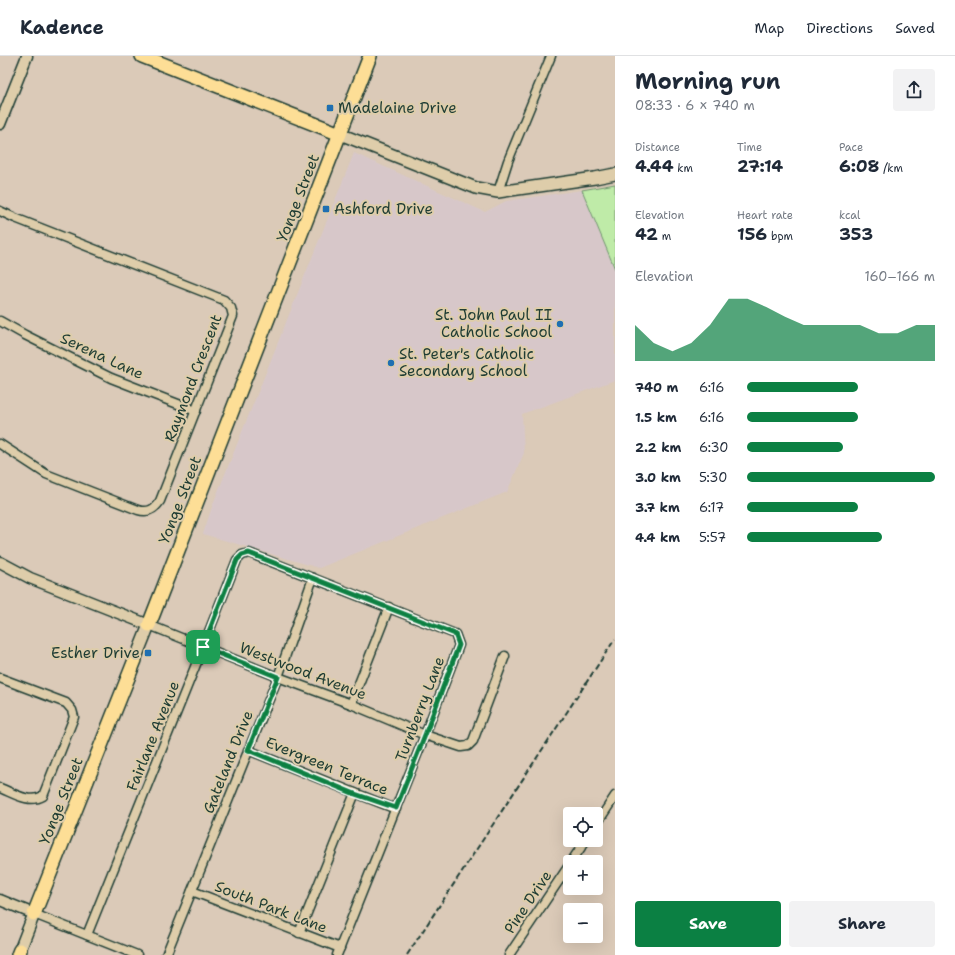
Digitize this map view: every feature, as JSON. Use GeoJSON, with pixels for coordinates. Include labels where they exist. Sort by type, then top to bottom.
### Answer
{"type":"FeatureCollection","features":[{"type":"Feature","properties":{"kind":"main road"},"geometry":{"type":"LineString","coordinates":[[142,56],[476,188],[498,192],[615,174]]}},
{"type":"Feature","properties":{"kind":"main road","name":"Yonge Street"},"geometry":{"type":"LineString","coordinates":[[19,952],[149,625],[370,56]]}},
{"type":"Feature","properties":{"kind":"street"},"geometry":{"type":"LineString","coordinates":[[0,124],[27,56]]}},
{"type":"Feature","properties":{"kind":"street"},"geometry":{"type":"LineString","coordinates":[[498,192],[508,160],[551,56]]}},
{"type":"Feature","properties":{"kind":"street","name":"Raymond Crescent"},"geometry":{"type":"LineString","coordinates":[[0,211],[224,300],[232,312],[232,321],[160,501],[152,510],[146,512],[46,474],[0,444]]}},
{"type":"Feature","properties":{"kind":"street","name":"Serena Lane"},"geometry":{"type":"LineString","coordinates":[[0,321],[111,378],[196,411]]}},
{"type":"Feature","properties":{"kind":"street","name":"Turnberry Lane"},"geometry":{"type":"LineString","coordinates":[[249,553],[455,634],[459,645],[425,735],[338,952]]}},
{"type":"Feature","properties":{"kind":"street","name":"Fairlane Avenue"},"geometry":{"type":"LineString","coordinates":[[87,935],[237,560],[242,555],[249,553]]}},
{"type":"Feature","properties":{"kind":"street"},"geometry":{"type":"LineString","coordinates":[[0,562],[30,578],[149,625]]}},
{"type":"Feature","properties":{"kind":"street","name":"Gateland Drive"},"geometry":{"type":"LineString","coordinates":[[166,955],[278,677],[313,578]]}},
{"type":"Feature","properties":{"kind":"street"},"geometry":{"type":"LineString","coordinates":[[351,704],[389,607]]}},
{"type":"Feature","properties":{"kind":"street","name":"Westwood Avenue"},"geometry":{"type":"LineString","coordinates":[[149,625],[278,677],[351,704],[425,735],[461,747],[468,746],[473,741],[505,656]]}},
{"type":"Feature","properties":{"kind":"street"},"geometry":{"type":"LineString","coordinates":[[0,678],[66,703],[72,710],[74,717],[43,796],[28,799],[0,788]]}},
{"type":"Feature","properties":{"kind":"street","name":"Evergreen Terrace"},"geometry":{"type":"LineString","coordinates":[[248,750],[355,794],[396,808]]}},
{"type":"Feature","properties":{"kind":"street"},"geometry":{"type":"LineString","coordinates":[[299,933],[355,794]]}},
{"type":"Feature","properties":{"kind":"street"},"geometry":{"type":"LineString","coordinates":[[603,814],[615,796]]}},
{"type":"Feature","properties":{"kind":"street","name":"Pine Drive"},"geometry":{"type":"LineString","coordinates":[[509,955],[563,875]]}},
{"type":"Feature","properties":{"kind":"street","name":"South Park Lane"},"geometry":{"type":"LineString","coordinates":[[192,892],[299,933],[338,952]]}},
{"type":"Feature","properties":{"kind":"street"},"geometry":{"type":"LineString","coordinates":[[0,900],[137,955]]}},
{"type":"Feature","properties":{"kind":"shaded area","name":"St. Peter's Catholic Secondary School"},"geometry":{"type":"Polygon","coordinates":[[[354,153],[485,212],[506,201],[582,190],[615,269],[615,380],[522,414],[524,453],[507,492],[319,568],[203,534],[213,504],[354,153]]]}},
{"type":"Feature","properties":{"kind":"green space"},"geometry":{"type":"Polygon","coordinates":[[[615,184],[615,269],[582,190],[615,184]]]}},
{"type":"Feature","properties":{"kind":"railway"},"geometry":{"type":"LineString","coordinates":[[407,955],[615,639]]}},
{"type":"Feature","properties":{"kind":"place","name":"Madelaine Drive"},"geometry":{"type":"Point","coordinates":[330,108]}},
{"type":"Feature","properties":{"kind":"place","name":"Ashford Drive"},"geometry":{"type":"Point","coordinates":[326,209]}},
{"type":"Feature","properties":{"kind":"place","name":"St. John Paul II Catholic School"},"geometry":{"type":"Point","coordinates":[560,324]}},
{"type":"Feature","properties":{"kind":"place","name":"St. Peter's Catholic Secondary School"},"geometry":{"type":"Point","coordinates":[391,363]}},
{"type":"Feature","properties":{"kind":"place","name":"Esther Drive"},"geometry":{"type":"Point","coordinates":[148,653]}},
{"type":"Feature","properties":{"kind":"route"},"geometry":{"type":"LineString","coordinates":[[249,553],[455,634],[459,645],[396,808],[355,794],[248,750],[278,677],[203,647],[237,560],[242,555],[249,553]]}}]}
